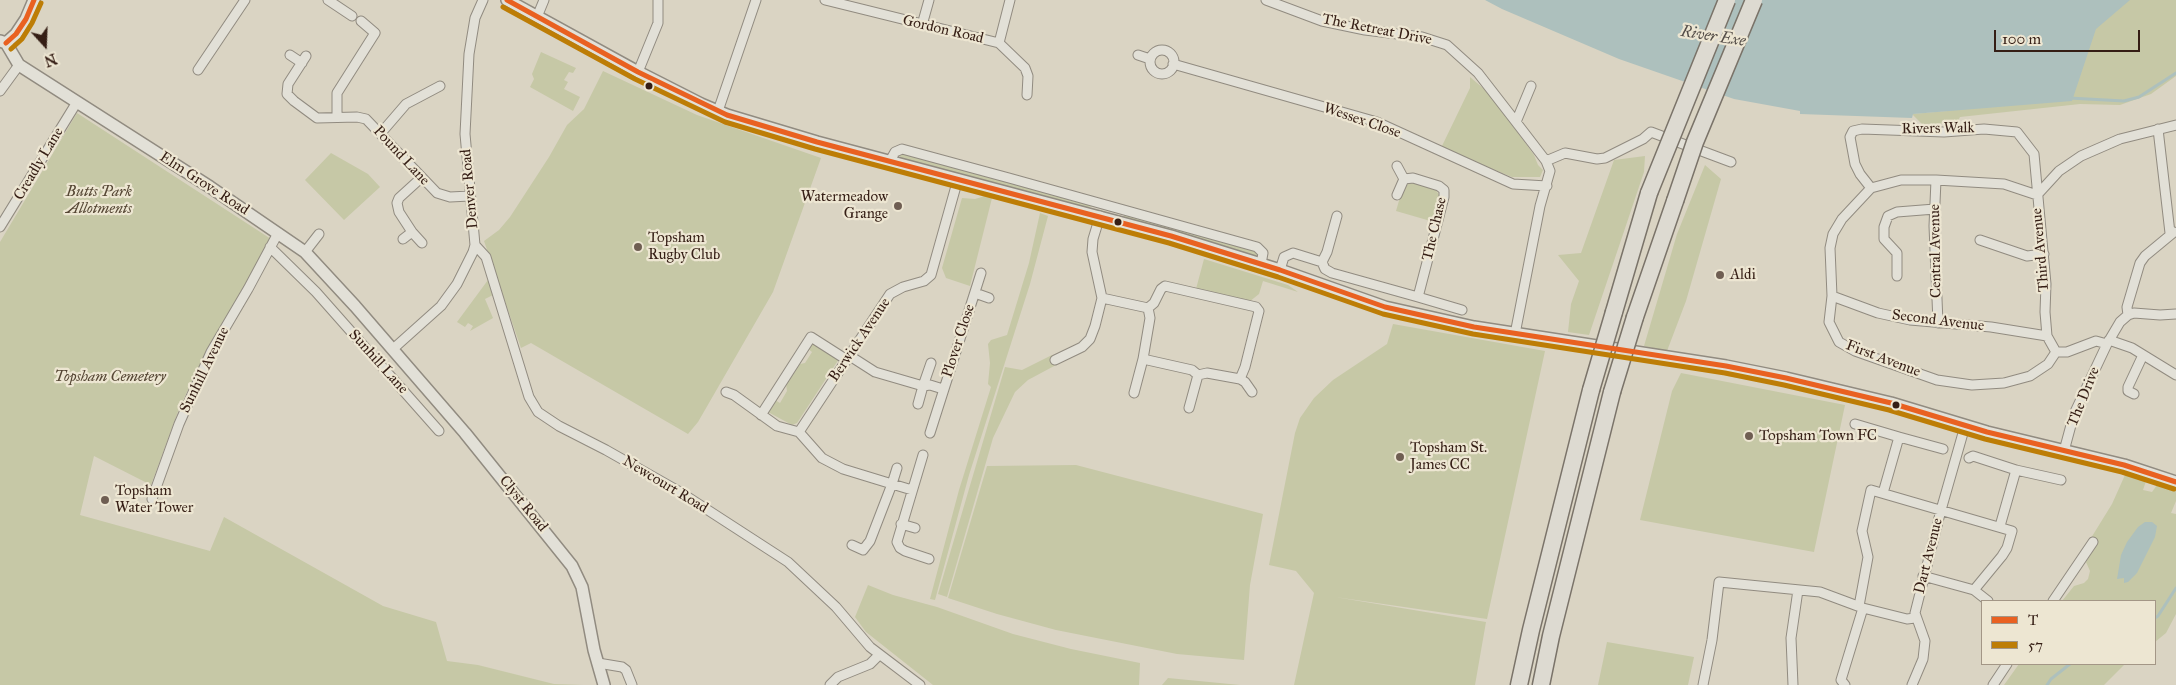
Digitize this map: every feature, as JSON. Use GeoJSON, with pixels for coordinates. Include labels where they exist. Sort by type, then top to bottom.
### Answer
{"type":"FeatureCollection","features":[{"type":"Feature","properties":{"kind":"highway"},"geometry":{"type":"LineString","coordinates":[[1519,685],[1530,630],[1591,390],[1649,193],[1727,0]]}},
{"type":"Feature","properties":{"kind":"highway"},"geometry":{"type":"LineString","coordinates":[[1541,685],[1550,636],[1612,392],[1635,317],[1695,142],[1754,0]]}},
{"type":"Feature","properties":{"kind":"street"},"geometry":{"type":"LineString","coordinates":[[198,70],[245,0]]}},
{"type":"Feature","properties":{"kind":"street"},"geometry":{"type":"LineString","coordinates":[[328,0],[352,16]]}},
{"type":"Feature","properties":{"kind":"street","name":"Denver Road"},"geometry":{"type":"LineString","coordinates":[[393,349],[442,306],[457,284],[475,245],[465,134],[467,74],[475,18],[483,0]]}},
{"type":"Feature","properties":{"kind":"street"},"geometry":{"type":"LineString","coordinates":[[507,0],[638,72],[718,111],[817,142],[1100,216],[1280,270],[1385,307],[1444,321],[1515,334],[1726,366],[1786,378],[2124,466],[2176,482]]}},
{"type":"Feature","properties":{"kind":"street"},"geometry":{"type":"LineString","coordinates":[[537,17],[544,0]]}},
{"type":"Feature","properties":{"kind":"street"},"geometry":{"type":"LineString","coordinates":[[638,72],[659,20],[658,0]]}},
{"type":"Feature","properties":{"kind":"street"},"geometry":{"type":"LineString","coordinates":[[718,111],[756,0]]}},
{"type":"Feature","properties":{"kind":"street","name":"Gordon Road"},"geometry":{"type":"LineString","coordinates":[[825,0],[849,3],[922,25],[999,43],[1026,68],[1028,76],[1027,95]]}},
{"type":"Feature","properties":{"kind":"street"},"geometry":{"type":"LineString","coordinates":[[922,25],[929,0]]}},
{"type":"Feature","properties":{"kind":"street"},"geometry":{"type":"LineString","coordinates":[[999,43],[1010,0]]}},
{"type":"Feature","properties":{"kind":"street","name":"The Retreat Drive"},"geometry":{"type":"LineString","coordinates":[[1266,0],[1322,21],[1365,30],[1422,37],[1447,45],[1478,72],[1546,160]]}},
{"type":"Feature","properties":{"kind":"street"},"geometry":{"type":"LineString","coordinates":[[3,42],[16,34],[26,19],[33,1]]}},
{"type":"Feature","properties":{"kind":"street"},"geometry":{"type":"LineString","coordinates":[[337,118],[336,93],[375,33],[361,21]]}},
{"type":"Feature","properties":{"kind":"street","name":"Elm Grove Road"},"geometry":{"type":"LineString","coordinates":[[3,42],[19,65],[305,252],[393,349]]}},
{"type":"Feature","properties":{"kind":"street","name":"Wessex Close"},"geometry":{"type":"LineString","coordinates":[[1164,50],[1173,57],[1173,64],[1169,71],[1161,73],[1151,67],[1150,59],[1157,51],[1164,50]]}},
{"type":"Feature","properties":{"kind":"street","name":"Pound Lane"},"geometry":{"type":"LineString","coordinates":[[290,55],[304,59],[288,84],[289,97],[317,118],[362,118],[381,133],[431,188],[442,195],[470,196]]}},
{"type":"Feature","properties":{"kind":"street","name":"Wessex Close"},"geometry":{"type":"LineString","coordinates":[[1138,55],[1150,59]]}},
{"type":"Feature","properties":{"kind":"street","name":"Wessex Close"},"geometry":{"type":"LineString","coordinates":[[1173,64],[1377,122],[1514,184],[1547,186]]}},
{"type":"Feature","properties":{"kind":"street"},"geometry":{"type":"LineString","coordinates":[[0,91],[19,65]]}},
{"type":"Feature","properties":{"kind":"street"},"geometry":{"type":"LineString","coordinates":[[381,133],[406,104],[440,86]]}},
{"type":"Feature","properties":{"kind":"street"},"geometry":{"type":"LineString","coordinates":[[1516,122],[1531,86]]}},
{"type":"Feature","properties":{"kind":"street","name":"Creadly Lane"},"geometry":{"type":"LineString","coordinates":[[0,227],[77,102]]}},
{"type":"Feature","properties":{"kind":"street"},"geometry":{"type":"LineString","coordinates":[[2036,195],[2059,170],[2081,156],[2120,139],[2176,125]]}},
{"type":"Feature","properties":{"kind":"street","name":"Rivers Walk"},"geometry":{"type":"LineString","coordinates":[[1871,188],[1855,164],[1850,137],[1853,131],[1862,129],[1944,132],[1984,129],[2017,132],[2034,154],[2036,195]]}},
{"type":"Feature","properties":{"kind":"street"},"geometry":{"type":"LineString","coordinates":[[2158,129],[2173,232],[2140,263],[2127,307],[2128,315],[2147,313],[2175,314]]}},
{"type":"Feature","properties":{"kind":"street"},"geometry":{"type":"LineString","coordinates":[[1515,334],[1540,206],[1550,171],[1546,160],[1565,153],[1597,159],[1605,158],[1643,139],[1651,132],[1731,162]]}},
{"type":"Feature","properties":{"kind":"street"},"geometry":{"type":"LineString","coordinates":[[890,161],[895,152],[902,149],[1258,247],[1263,253],[1261,264]]}},
{"type":"Feature","properties":{"kind":"street"},"geometry":{"type":"LineString","coordinates":[[1397,166],[1404,179],[1397,195]]}},
{"type":"Feature","properties":{"kind":"street"},"geometry":{"type":"LineString","coordinates":[[421,178],[399,198],[397,203],[399,212],[422,243]]}},
{"type":"Feature","properties":{"kind":"street","name":"Berwick Avenue"},"geometry":{"type":"LineString","coordinates":[[799,432],[890,294],[903,287],[924,281],[931,275],[958,178]]}},
{"type":"Feature","properties":{"kind":"street","name":"The Chase"},"geometry":{"type":"LineString","coordinates":[[1404,179],[1413,178],[1439,186],[1444,190],[1444,197],[1418,297]]}},
{"type":"Feature","properties":{"kind":"street","name":"Third Avenue"},"geometry":{"type":"LineString","coordinates":[[1871,188],[1901,180],[1936,180],[2004,184],[2036,195],[2044,254],[2047,336],[2056,352]]}},
{"type":"Feature","properties":{"kind":"street","name":"Central Avenue"},"geometry":{"type":"LineString","coordinates":[[1936,180],[1938,323]]}},
{"type":"Feature","properties":{"kind":"street","name":"First Avenue"},"geometry":{"type":"LineString","coordinates":[[1871,188],[1842,219],[1833,234],[1830,248],[1832,296],[1829,322],[1839,342],[1855,351],[1947,382],[1987,385],[2017,380],[2040,371],[2048,364],[2056,352]]}},
{"type":"Feature","properties":{"kind":"street"},"geometry":{"type":"LineString","coordinates":[[1897,276],[1897,253],[1884,240],[1884,227],[1888,216],[1897,212],[1935,209]]}},
{"type":"Feature","properties":{"kind":"street"},"geometry":{"type":"LineString","coordinates":[[1055,360],[1082,347],[1090,339],[1095,326],[1102,298],[1092,252],[1093,238],[1100,216]]}},
{"type":"Feature","properties":{"kind":"street"},"geometry":{"type":"LineString","coordinates":[[1337,216],[1327,252],[1322,262],[1325,269],[1332,273],[1462,310]]}},
{"type":"Feature","properties":{"kind":"street"},"geometry":{"type":"LineString","coordinates":[[403,240],[412,232]]}},
{"type":"Feature","properties":{"kind":"street","name":"Sunhill Avenue"},"geometry":{"type":"LineString","coordinates":[[152,499],[179,424],[211,352],[278,233]]}},
{"type":"Feature","properties":{"kind":"street"},"geometry":{"type":"LineString","coordinates":[[305,252],[319,234]]}},
{"type":"Feature","properties":{"kind":"street"},"geometry":{"type":"LineString","coordinates":[[1980,240],[2026,256],[2044,254]]}},
{"type":"Feature","properties":{"kind":"street","name":"Newcourt Road"},"geometry":{"type":"LineString","coordinates":[[475,245],[486,257],[529,397],[538,412],[559,426],[680,492],[788,562],[831,601],[864,641],[879,655],[920,685]]}},
{"type":"Feature","properties":{"kind":"street","name":"Sunhill Lane"},"geometry":{"type":"LineString","coordinates":[[270,247],[316,292],[440,431]]}},
{"type":"Feature","properties":{"kind":"street"},"geometry":{"type":"LineString","coordinates":[[1280,270],[1284,257],[1290,253],[1322,262]]}},
{"type":"Feature","properties":{"kind":"street","name":"Plover Close"},"geometry":{"type":"LineString","coordinates":[[930,433],[981,273]]}},
{"type":"Feature","properties":{"kind":"street"},"geometry":{"type":"LineString","coordinates":[[1148,308],[1154,303],[1161,289],[1165,286],[1256,307],[1259,311],[1240,380]]}},
{"type":"Feature","properties":{"kind":"street","name":"Plover Close"},"geometry":{"type":"LineString","coordinates":[[975,293],[989,298]]}},
{"type":"Feature","properties":{"kind":"street","name":"Second Avenue"},"geometry":{"type":"LineString","coordinates":[[1832,296],[1878,314],[1910,320],[1990,327],[2047,336]]}},
{"type":"Feature","properties":{"kind":"street"},"geometry":{"type":"LineString","coordinates":[[1102,298],[1148,308]]}},
{"type":"Feature","properties":{"kind":"street"},"geometry":{"type":"LineString","coordinates":[[1134,393],[1143,359],[1150,318],[1148,308]]}},
{"type":"Feature","properties":{"kind":"street","name":"The Drive"},"geometry":{"type":"LineString","coordinates":[[2064,451],[2074,414],[2108,342],[2120,322],[2128,315]]}},
{"type":"Feature","properties":{"kind":"street","name":"Plover Close"},"geometry":{"type":"LineString","coordinates":[[761,415],[811,337],[875,372],[923,386],[934,386],[943,389]]}},
{"type":"Feature","properties":{"kind":"street"},"geometry":{"type":"LineString","coordinates":[[2056,352],[2067,352],[2096,341],[2108,342],[2132,348],[2176,375]]}},
{"type":"Feature","properties":{"kind":"street","name":"Clyst Road"},"geometry":{"type":"LineString","coordinates":[[393,349],[465,433],[572,566],[582,587],[594,650],[604,685]]}},
{"type":"Feature","properties":{"kind":"street"},"geometry":{"type":"LineString","coordinates":[[2134,394],[2128,391],[2128,387],[2143,355]]}},
{"type":"Feature","properties":{"kind":"street"},"geometry":{"type":"LineString","coordinates":[[1143,359],[1192,370],[1198,375]]}},
{"type":"Feature","properties":{"kind":"street"},"geometry":{"type":"LineString","coordinates":[[918,404],[931,363]]}},
{"type":"Feature","properties":{"kind":"street"},"geometry":{"type":"LineString","coordinates":[[1198,375],[1207,373],[1240,380],[1245,382],[1252,392]]}},
{"type":"Feature","properties":{"kind":"street"},"geometry":{"type":"LineString","coordinates":[[1190,408],[1198,375]]}},
{"type":"Feature","properties":{"kind":"street"},"geometry":{"type":"LineString","coordinates":[[726,392],[734,395],[777,426],[799,432],[822,458],[843,470],[912,490]]}},
{"type":"Feature","properties":{"kind":"street"},"geometry":{"type":"LineString","coordinates":[[1854,424],[1943,448]]}},
{"type":"Feature","properties":{"kind":"street","name":"Dart Avenue"},"geometry":{"type":"LineString","coordinates":[[1915,618],[1923,576],[1940,510],[1966,426]]}},
{"type":"Feature","properties":{"kind":"street"},"geometry":{"type":"LineString","coordinates":[[1883,493],[1899,437]]}},
{"type":"Feature","properties":{"kind":"street"},"geometry":{"type":"LineString","coordinates":[[923,455],[897,537],[900,548],[929,559]]}},
{"type":"Feature","properties":{"kind":"street"},"geometry":{"type":"LineString","coordinates":[[1969,458],[1973,456],[2016,470],[2061,480]]}},
{"type":"Feature","properties":{"kind":"street"},"geometry":{"type":"LineString","coordinates":[[852,545],[863,550],[870,541],[897,468]]}},
{"type":"Feature","properties":{"kind":"street"},"geometry":{"type":"LineString","coordinates":[[2000,526],[2016,470]]}},
{"type":"Feature","properties":{"kind":"street"},"geometry":{"type":"LineString","coordinates":[[1845,685],[1841,680],[1861,607],[1868,557],[1862,532],[1871,490],[2012,531],[2007,548],[1974,590]]}},
{"type":"Feature","properties":{"kind":"street"},"geometry":{"type":"LineString","coordinates":[[901,524],[916,528]]}},
{"type":"Feature","properties":{"kind":"street"},"geometry":{"type":"LineString","coordinates":[[2054,600],[2093,542]]}},
{"type":"Feature","properties":{"kind":"street"},"geometry":{"type":"LineString","coordinates":[[1923,576],[1974,590],[1987,600]]}},
{"type":"Feature","properties":{"kind":"street"},"geometry":{"type":"LineString","coordinates":[[1704,685],[1719,582],[1820,592],[1861,607],[1907,620],[1915,618],[1922,629],[1925,641],[1923,659],[1912,685]]}},
{"type":"Feature","properties":{"kind":"street"},"geometry":{"type":"LineString","coordinates":[[1793,685],[1791,638],[1798,590]]}},
{"type":"Feature","properties":{"kind":"street"},"geometry":{"type":"LineString","coordinates":[[830,685],[838,677],[870,664],[879,655]]}},
{"type":"Feature","properties":{"kind":"street"},"geometry":{"type":"LineString","coordinates":[[598,663],[622,667],[626,670],[632,685]]}},
{"type":"Feature","properties":{"kind":"street"},"geometry":{"type":"LineString","coordinates":[[1993,685],[2006,665]]}},
{"type":"Feature","properties":{"kind":"green space"},"geometry":{"type":"Polygon","coordinates":[[[2059,0],[2176,0],[2176,76],[2151,94],[2120,105],[2080,104],[1960,117],[1957,123],[1922,124],[1912,114],[1947,111],[2059,0]]]}},
{"type":"Feature","properties":{"kind":"green space"},"geometry":{"type":"Polygon","coordinates":[[[541,52],[576,68],[573,73],[569,72],[564,80],[568,82],[564,89],[580,97],[573,111],[530,87],[534,79],[532,74],[541,52]]]}},
{"type":"Feature","properties":{"kind":"green space","name":"Topsham Rugby Club"},"geometry":{"type":"Polygon","coordinates":[[[603,71],[697,115],[821,158],[773,292],[698,422],[688,434],[531,343],[521,348],[484,241],[499,230],[510,217],[549,157],[567,125],[584,109],[603,71]]]}},
{"type":"Feature","properties":{"kind":"green space"},"geometry":{"type":"Polygon","coordinates":[[[1470,77],[1490,94],[1534,155],[1538,165],[1543,170],[1540,177],[1512,177],[1441,148],[1470,88],[1470,77]]]}},
{"type":"Feature","properties":{"kind":"green space"},"geometry":{"type":"Polygon","coordinates":[[[77,113],[271,239],[202,360],[179,409],[151,485],[94,456],[80,515],[210,551],[224,517],[383,606],[436,622],[447,661],[478,665],[554,684],[583,685],[0,685],[0,242],[77,113]]]}},
{"type":"Feature","properties":{"kind":"green space"},"geometry":{"type":"Polygon","coordinates":[[[331,153],[368,174],[380,187],[344,220],[305,180],[331,153]]]}},
{"type":"Feature","properties":{"kind":"green space"},"geometry":{"type":"Polygon","coordinates":[[[899,154],[1094,206],[1084,208],[901,159],[899,154]]]}},
{"type":"Feature","properties":{"kind":"green space"},"geometry":{"type":"Polygon","coordinates":[[[1645,156],[1644,172],[1589,335],[1568,332],[1571,304],[1579,281],[1558,255],[1581,253],[1614,160],[1645,156]]]}},
{"type":"Feature","properties":{"kind":"green space"},"geometry":{"type":"Polygon","coordinates":[[[1705,165],[1721,179],[1686,301],[1667,351],[1644,346],[1677,234],[1705,165]]]}},
{"type":"Feature","properties":{"kind":"green space"},"geometry":{"type":"Polygon","coordinates":[[[1414,181],[1434,187],[1441,198],[1434,222],[1396,211],[1403,187],[1414,181]]]}},
{"type":"Feature","properties":{"kind":"green space"},"geometry":{"type":"Polygon","coordinates":[[[985,196],[992,198],[970,286],[946,278],[942,268],[962,198],[975,199],[985,196]]]}},
{"type":"Feature","properties":{"kind":"green space"},"geometry":{"type":"Polygon","coordinates":[[[1040,213],[1048,216],[1030,284],[969,475],[935,600],[930,599],[959,490],[991,387],[988,384],[990,363],[988,344],[991,340],[1007,335],[1029,263],[1040,213]]]}},
{"type":"Feature","properties":{"kind":"green space"},"geometry":{"type":"Polygon","coordinates":[[[1124,214],[1256,250],[1257,255],[1252,256],[1124,218],[1124,214]]]}},
{"type":"Feature","properties":{"kind":"green space"},"geometry":{"type":"Polygon","coordinates":[[[1204,259],[1288,285],[1298,292],[1263,281],[1259,294],[1249,302],[1196,289],[1204,259]]]}},
{"type":"Feature","properties":{"kind":"green space"},"geometry":{"type":"Polygon","coordinates":[[[488,280],[493,295],[485,299],[493,318],[470,331],[473,326],[468,323],[465,327],[457,322],[488,280]]]}},
{"type":"Feature","properties":{"kind":"green space"},"geometry":{"type":"Polygon","coordinates":[[[1393,324],[1545,351],[1487,619],[1335,597],[1486,622],[1475,685],[1294,685],[1314,593],[1296,571],[1269,565],[1295,433],[1300,418],[1314,398],[1333,380],[1387,344],[1393,324]]]}},
{"type":"Feature","properties":{"kind":"green space"},"geometry":{"type":"Polygon","coordinates":[[[811,342],[839,359],[797,423],[792,425],[768,412],[775,400],[780,403],[787,391],[786,384],[800,364],[805,363],[812,352],[807,348],[811,342]]]}},
{"type":"Feature","properties":{"kind":"green space"},"geometry":{"type":"Polygon","coordinates":[[[1052,355],[1056,365],[1028,380],[1015,392],[993,438],[947,597],[938,594],[1005,367],[1022,370],[1052,355]]]}},
{"type":"Feature","properties":{"kind":"green space"},"geometry":{"type":"Polygon","coordinates":[[[1709,369],[1823,390],[1823,393],[1727,376],[1709,369]]]}},
{"type":"Feature","properties":{"kind":"green space","name":"Topsham Town FC"},"geometry":{"type":"Polygon","coordinates":[[[1681,373],[1845,405],[1814,552],[1640,520],[1672,391],[1681,373]]]}},
{"type":"Feature","properties":{"kind":"green space"},"geometry":{"type":"Polygon","coordinates":[[[1076,465],[1263,514],[1250,585],[1244,660],[1177,654],[1056,630],[948,598],[987,466],[1076,465]]]}},
{"type":"Feature","properties":{"kind":"green space"},"geometry":{"type":"Polygon","coordinates":[[[2125,475],[2146,481],[2143,490],[2152,492],[2157,485],[2176,490],[2176,501],[2171,513],[2176,514],[2176,614],[2166,633],[2156,641],[2156,600],[2063,600],[2074,586],[2084,583],[2088,579],[2090,571],[2086,562],[2098,542],[2091,538],[2112,504],[2125,475]]]}},
{"type":"Feature","properties":{"kind":"green space"},"geometry":{"type":"Polygon","coordinates":[[[868,585],[1013,634],[1071,649],[1140,663],[1139,685],[933,685],[866,632],[855,617],[868,585]]]}},
{"type":"Feature","properties":{"kind":"green space"},"geometry":{"type":"Polygon","coordinates":[[[1607,642],[1694,657],[1688,685],[1598,685],[1607,642]]]}},
{"type":"Feature","properties":{"kind":"green space"},"geometry":{"type":"Polygon","coordinates":[[[2018,665],[2124,665],[2104,685],[2004,685],[2018,665]]]}},
{"type":"Feature","properties":{"kind":"green space"},"geometry":{"type":"Polygon","coordinates":[[[1168,678],[1240,685],[1162,685],[1168,678]]]}},
{"type":"Feature","properties":{"kind":"water","name":"River Exe"},"geometry":{"type":"Polygon","coordinates":[[[1485,0],[2130,0],[2096,29],[2072,101],[1913,114],[1912,118],[1800,114],[1800,111],[1734,99],[1619,59],[1485,0]]]}},
{"type":"Feature","properties":{"kind":"water"},"geometry":{"type":"Polygon","coordinates":[[[2145,522],[2152,522],[2157,526],[2155,537],[2137,573],[2128,582],[2124,583],[2124,578],[2117,579],[2121,555],[2127,542],[2138,527],[2145,522]]]}},
{"type":"Feature","properties":{"kind":"waterway"},"geometry":{"type":"LineString","coordinates":[[2069,98],[2124,101],[2139,97],[2176,73]]}},
{"type":"Feature","properties":{"kind":"waterway"},"geometry":{"type":"LineString","coordinates":[[2156,617],[2176,588]]}},
{"type":"Feature","properties":{"kind":"waterway"},"geometry":{"type":"LineString","coordinates":[[2047,685],[2051,679],[2069,665]]}},
{"type":"Feature","properties":{"kind":"transit line","name":"T"},"geometry":{"type":"LineString","coordinates":[[6,43],[16,34],[26,19],[34,0]]}},
{"type":"Feature","properties":{"kind":"transit line","name":"T"},"geometry":{"type":"LineString","coordinates":[[507,0],[638,72],[727,115],[817,142],[1171,236],[1280,270],[1385,307],[1474,327],[1726,366],[1786,378],[1891,403],[1987,432],[2124,465],[2176,482]]}},
{"type":"Feature","properties":{"kind":"transit line","name":"57"},"geometry":{"type":"LineString","coordinates":[[11,49],[22,39],[41,3]]}},
{"type":"Feature","properties":{"kind":"transit line","name":"57"},"geometry":{"type":"LineString","coordinates":[[503,7],[635,79],[725,122],[815,149],[1169,243],[1278,277],[1383,314],[1473,334],[1725,373],[1784,385],[1889,410],[1985,439],[2122,472],[2174,489]]}},
{"type":"Feature","properties":{"kind":"place","name":"Watermeadow Grange"},"geometry":{"type":"Point","coordinates":[898,206]}},
{"type":"Feature","properties":{"kind":"place","name":"Topsham Rugby Club"},"geometry":{"type":"Point","coordinates":[638,247]}},
{"type":"Feature","properties":{"kind":"place","name":"Aldi"},"geometry":{"type":"Point","coordinates":[1720,275]}},
{"type":"Feature","properties":{"kind":"place","name":"Topsham Town FC"},"geometry":{"type":"Point","coordinates":[1749,436]}},
{"type":"Feature","properties":{"kind":"place","name":"Topsham St. James CC"},"geometry":{"type":"Point","coordinates":[1400,457]}},
{"type":"Feature","properties":{"kind":"place","name":"Topsham Water Tower"},"geometry":{"type":"Point","coordinates":[105,500]}},
{"type":"Feature","properties":{"kind":"park label","name":"Butts Park Allotments"},"geometry":{"type":"Point","coordinates":[99,200]}},
{"type":"Feature","properties":{"kind":"park label","name":"Topsham Cemetery"},"geometry":{"type":"Point","coordinates":[110,377]}}]}
